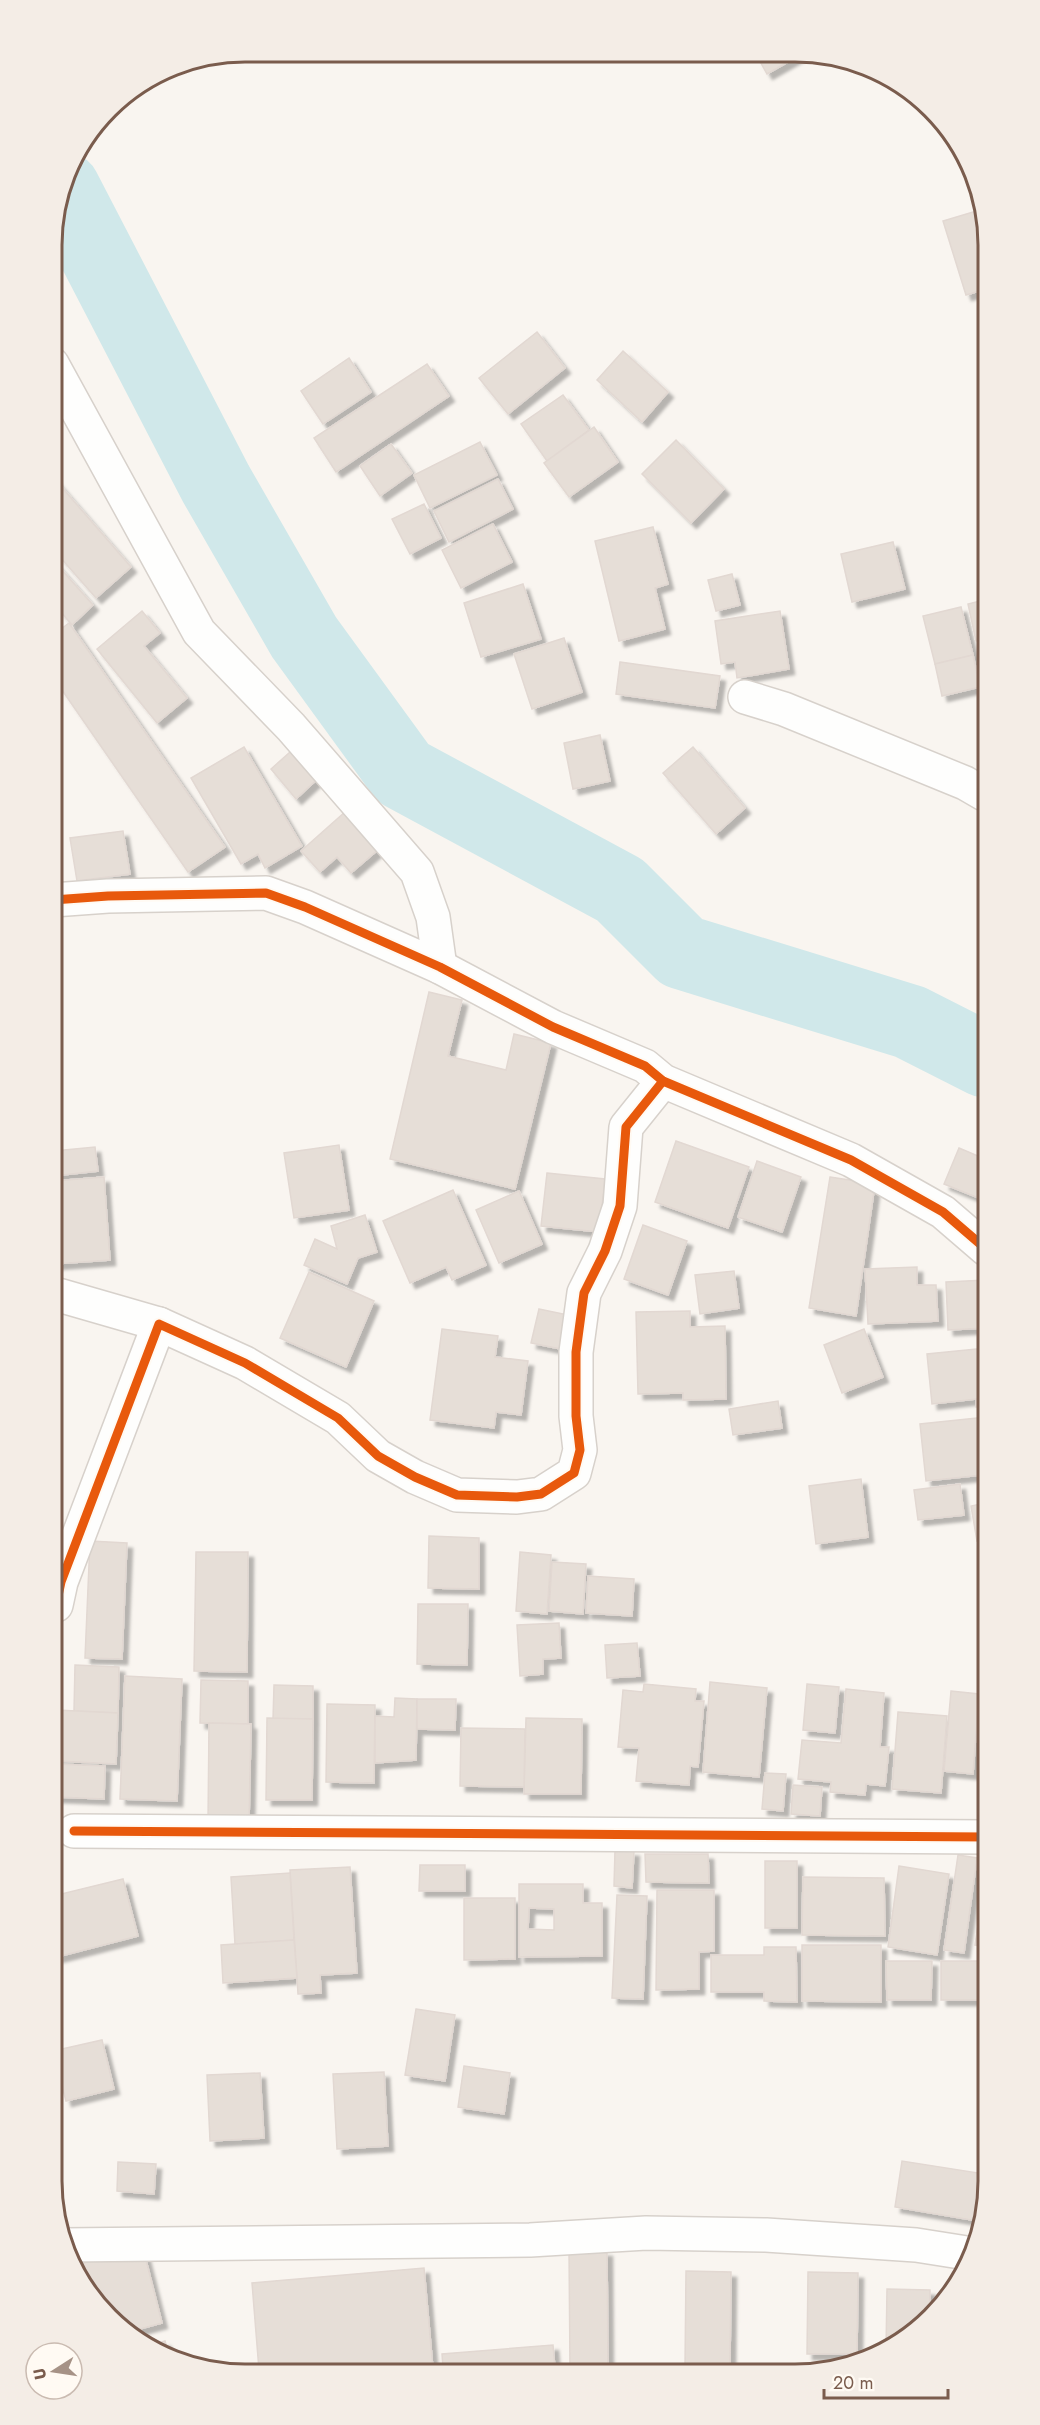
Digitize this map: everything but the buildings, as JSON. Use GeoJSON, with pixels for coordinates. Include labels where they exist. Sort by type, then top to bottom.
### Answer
{"type":"FeatureCollection","features":[{"type":"Feature","properties":{"kind":"street"},"geometry":{"type":"LineString","coordinates":[[62,382],[199,632],[291,727],[417,872],[433,917],[440,968]]}},
{"type":"Feature","properties":{"kind":"street"},"geometry":{"type":"LineString","coordinates":[[745,697],[784,709],[955,778],[978,791]]}},
{"type":"Feature","properties":{"kind":"street"},"geometry":{"type":"LineString","coordinates":[[62,899],[108,896],[266,893],[305,907],[440,968],[553,1027],[645,1066],[663,1081],[851,1160],[943,1212],[978,1242]]}},
{"type":"Feature","properties":{"kind":"street"},"geometry":{"type":"LineString","coordinates":[[61,1296],[159,1324],[245,1363],[338,1418],[378,1456],[415,1477],[457,1495],[517,1497],[541,1494],[574,1473],[580,1450],[576,1416],[576,1352],[584,1293],[605,1251],[620,1206],[626,1127],[663,1081]]}},
{"type":"Feature","properties":{"kind":"street"},"geometry":{"type":"LineString","coordinates":[[61,1578],[159,1324]]}},
{"type":"Feature","properties":{"kind":"street"},"geometry":{"type":"LineString","coordinates":[[74,1831],[978,1837]]}},
{"type":"Feature","properties":{"kind":"street"},"geometry":{"type":"LineString","coordinates":[[73,2245],[530,2240],[646,2233],[766,2235],[916,2245],[963,2252]]}},
{"type":"Feature","properties":{"kind":"waterway"},"geometry":{"type":"LineString","coordinates":[[68,198],[216,484],[304,637],[403,773],[620,890],[682,952],[910,1022],[978,1056]]}},
{"type":"Feature","properties":{"kind":"cycle path"},"geometry":{"type":"LineString","coordinates":[[62,899],[108,896],[266,893],[305,907],[440,967],[553,1027],[645,1066],[663,1081],[851,1160],[943,1212],[978,1242]]}},
{"type":"Feature","properties":{"kind":"cycle path"},"geometry":{"type":"LineString","coordinates":[[61,1581],[159,1324],[245,1363],[338,1418],[378,1456],[415,1477],[457,1495],[517,1497],[541,1494],[574,1473],[580,1450],[576,1416],[576,1352],[584,1293],[605,1251],[620,1206],[626,1127],[663,1081]]}},
{"type":"Feature","properties":{"kind":"cycle path"},"geometry":{"type":"LineString","coordinates":[[74,1831],[978,1837]]}}]}
